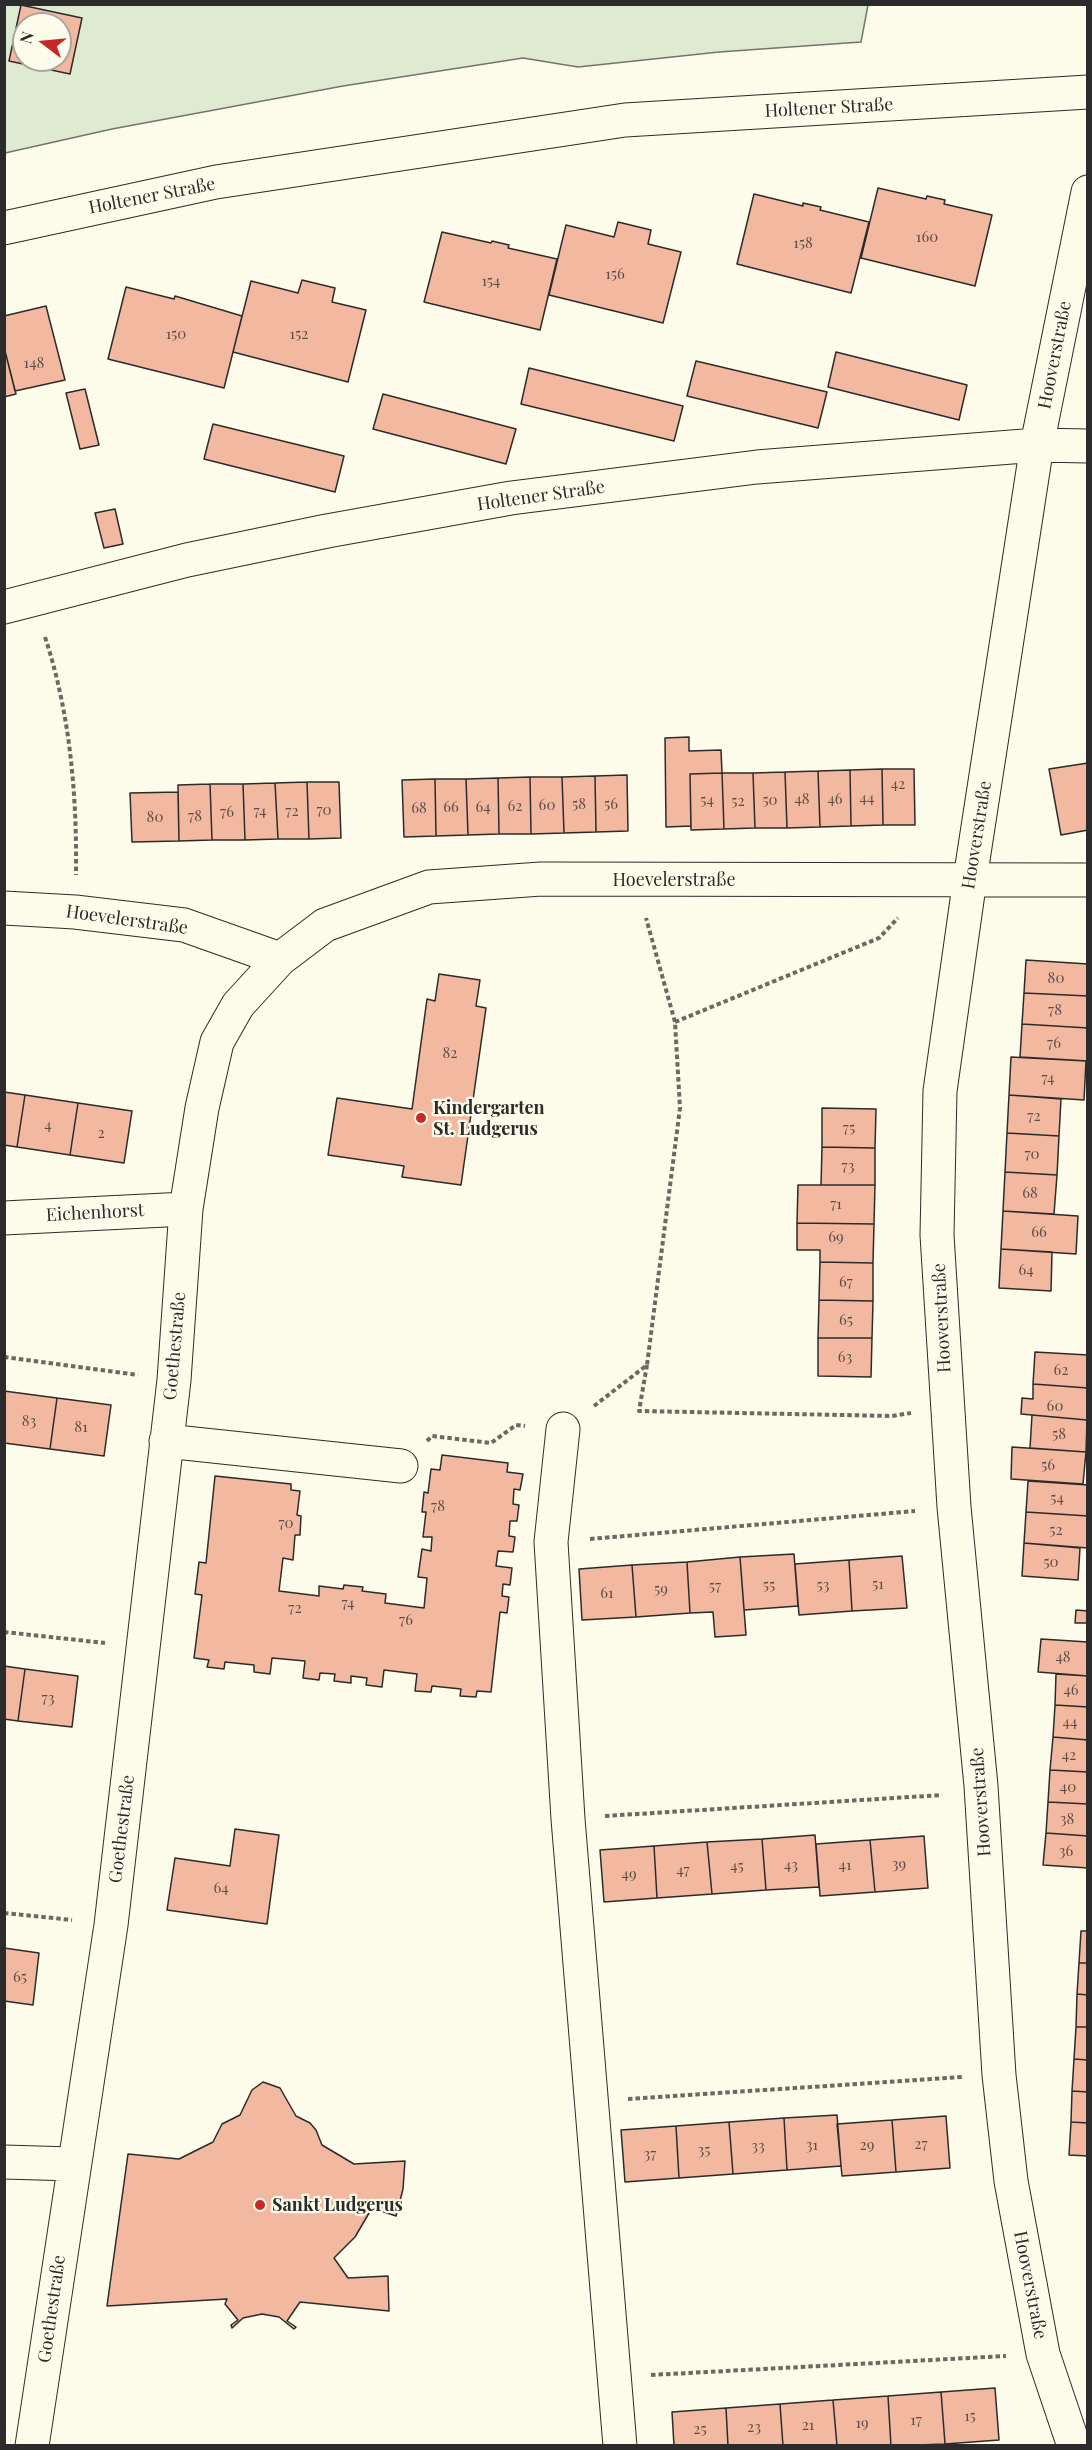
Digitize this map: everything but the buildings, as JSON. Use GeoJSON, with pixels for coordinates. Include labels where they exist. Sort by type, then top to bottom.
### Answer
{"type":"FeatureCollection","features":[{"type":"Feature","properties":{"kind":"street","name":"Holtener Straße"},"geometry":{"type":"LineString","coordinates":[[4,228],[216,182],[625,120],[1088,92]]}},
{"type":"Feature","properties":{"kind":"street","name":"Hooverstraße"},"geometry":{"type":"LineString","coordinates":[[1074,2445],[1043,2354],[1011,2181],[999,2074],[981,1786],[954,1508],[937,1235],[940,1090],[970,879],[1037,445],[1088,192]]}},
{"type":"Feature","properties":{"kind":"street","name":"Holtener Straße"},"geometry":{"type":"LineString","coordinates":[[18,603],[210,555],[327,531],[511,498],[757,467],[1037,445],[1088,446]]}},
{"type":"Feature","properties":{"kind":"street","name":"Hoevelerstraße"},"geometry":{"type":"LineString","coordinates":[[186,1209],[202,1108],[217,1042],[238,1005],[280,959],[325,925],[429,887],[541,879],[1088,880]]}},
{"type":"Feature","properties":{"kind":"street","name":"Hoevelerstraße"},"geometry":{"type":"LineString","coordinates":[[4,908],[75,912],[184,925],[280,959]]}},
{"type":"Feature","properties":{"kind":"street","name":"Eichenhorst"},"geometry":{"type":"LineString","coordinates":[[4,1218],[186,1209]]}},
{"type":"Feature","properties":{"kind":"street","name":"Goethestraße"},"geometry":{"type":"LineString","coordinates":[[32,2445],[111,1925],[174,1380],[186,1209]]}},
{"type":"Feature","properties":{"kind":"street"},"geometry":{"type":"LineString","coordinates":[[563,1429],[551,1542],[568,1819],[620,2445]]}},
{"type":"Feature","properties":{"kind":"street"},"geometry":{"type":"LineString","coordinates":[[166,1442],[401,1466]]}},
{"type":"Feature","properties":{"kind":"street"},"geometry":{"type":"LineString","coordinates":[[4,2162],[73,2164]]}},
{"type":"Feature","properties":{"kind":"path"},"geometry":{"type":"LineString","coordinates":[[18,603],[46,640],[68,730],[76,837],[75,912]]}},
{"type":"Feature","properties":{"kind":"path"},"geometry":{"type":"LineString","coordinates":[[633,880],[656,948],[675,1022],[680,1108],[639,1411],[892,1416],[947,1405]]}},
{"type":"Feature","properties":{"kind":"path"},"geometry":{"type":"LineString","coordinates":[[675,1022],[879,938],[933,880]]}},
{"type":"Feature","properties":{"kind":"path"},"geometry":{"type":"LineString","coordinates":[[4,1357],[174,1380]]}},
{"type":"Feature","properties":{"kind":"path"},"geometry":{"type":"LineString","coordinates":[[401,1466],[432,1436],[491,1443],[516,1425],[563,1429],[647,1365]]}},
{"type":"Feature","properties":{"kind":"path"},"geometry":{"type":"LineString","coordinates":[[551,1542],[954,1508]]}},
{"type":"Feature","properties":{"kind":"path"},"geometry":{"type":"LineString","coordinates":[[4,1632],[143,1647]]}},
{"type":"Feature","properties":{"kind":"path"},"geometry":{"type":"LineString","coordinates":[[568,1819],[933,1797],[981,1786]]}},
{"type":"Feature","properties":{"kind":"path"},"geometry":{"type":"LineString","coordinates":[[4,1913],[111,1925]]}},
{"type":"Feature","properties":{"kind":"path"},"geometry":{"type":"LineString","coordinates":[[592,2102],[999,2074]]}},
{"type":"Feature","properties":{"kind":"path"},"geometry":{"type":"LineString","coordinates":[[616,2376],[1043,2354]]}},
{"type":"Feature","properties":{"kind":"green space"},"geometry":{"type":"Polygon","coordinates":[[[4,5],[868,5],[861,42],[719,52],[578,67],[523,58],[343,86],[112,129],[5,153],[4,5]]]}},
{"type":"Feature","properties":{"kind":"place","name":"Kindergarten St. Ludgerus"},"geometry":{"type":"Point","coordinates":[421,1118]}},
{"type":"Feature","properties":{"kind":"place","name":"Sankt Ludgerus"},"geometry":{"type":"Point","coordinates":[260,2205]}}]}
